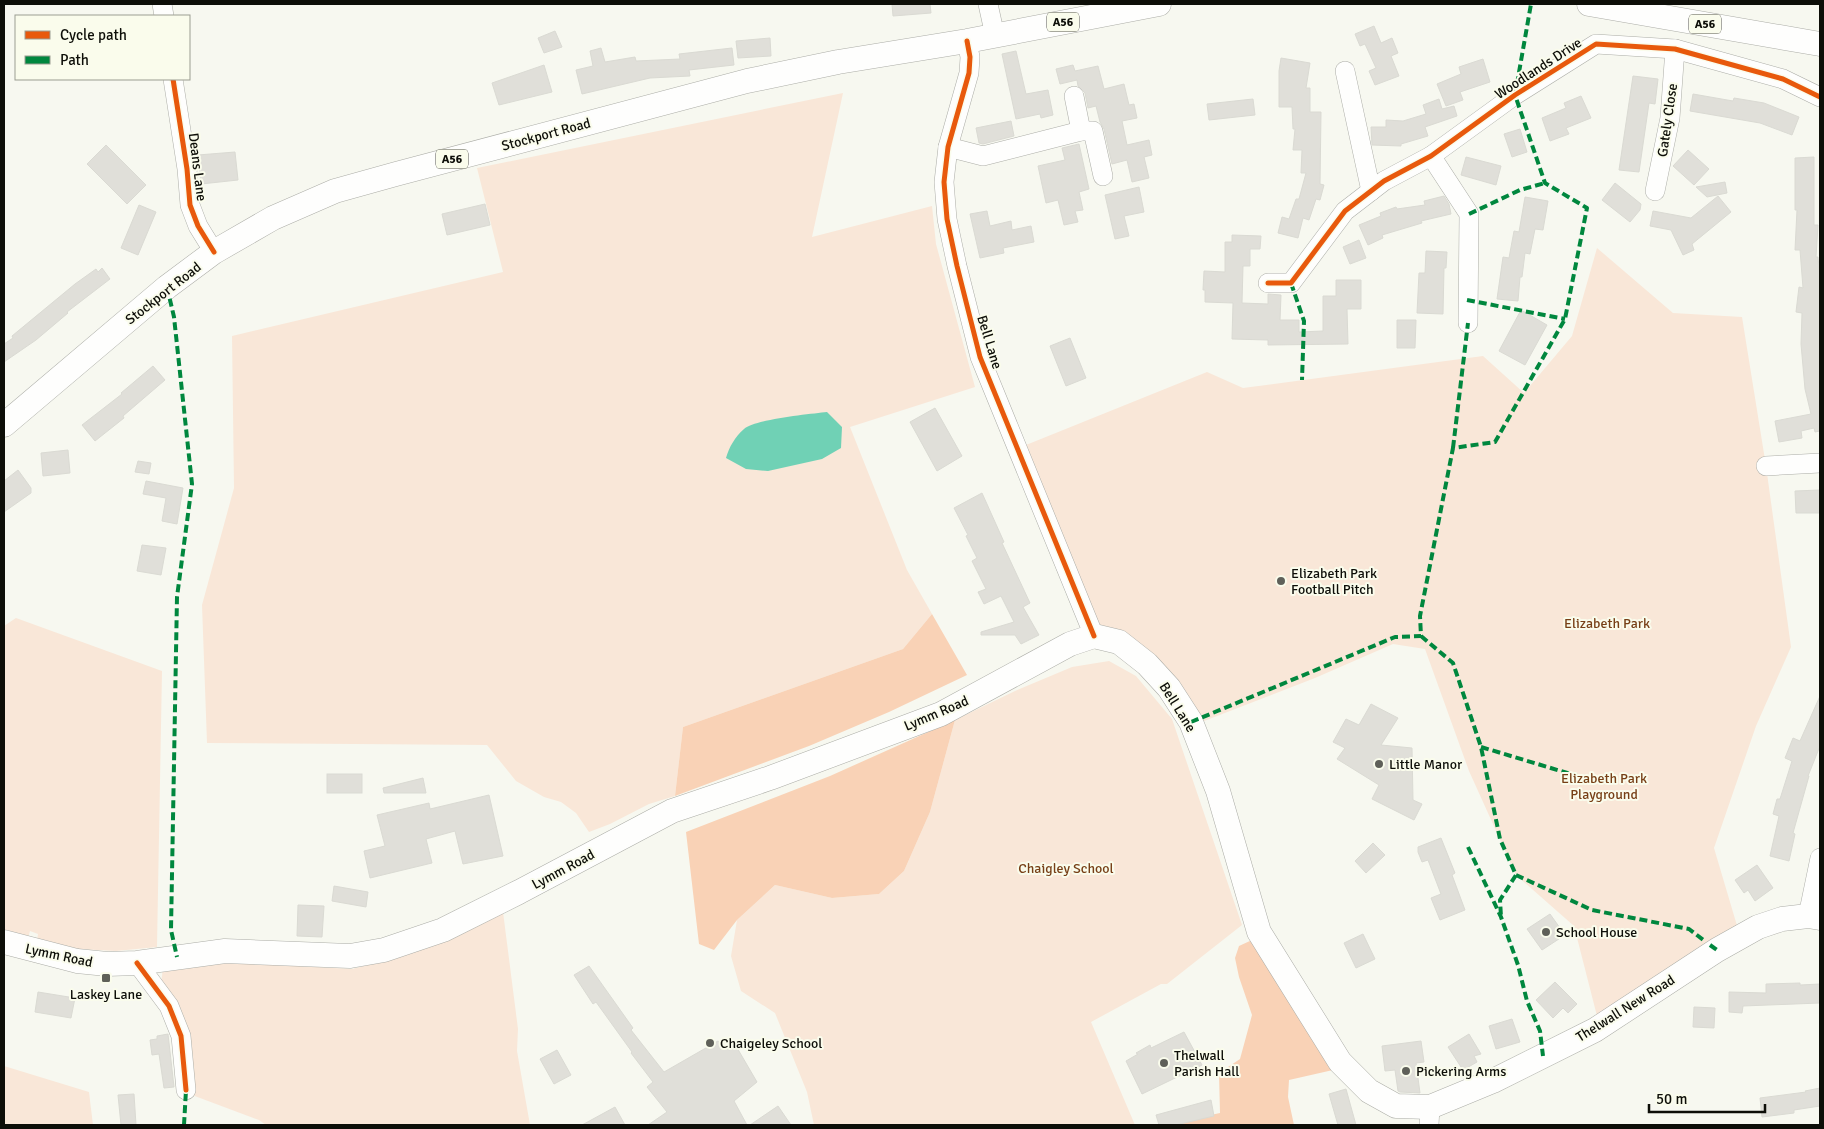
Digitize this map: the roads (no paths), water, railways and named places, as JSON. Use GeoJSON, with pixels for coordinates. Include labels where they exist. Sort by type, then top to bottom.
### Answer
{"type":"FeatureCollection","features":[{"type":"Feature","properties":{"kind":"main road","name":"Stockport Road"},"geometry":{"type":"LineString","coordinates":[[4,425],[167,287],[214,252],[273,218],[335,191],[747,81],[838,62],[995,36],[1159,4]]}},
{"type":"Feature","properties":{"kind":"main road","name":"A56"},"geometry":{"type":"LineString","coordinates":[[1589,4],[1820,44]]}},
{"type":"Feature","properties":{"kind":"main road","name":"Lymm Road"},"geometry":{"type":"LineString","coordinates":[[4,942],[77,961],[107,964],[138,963],[225,951],[350,956],[384,950],[444,930],[672,811],[770,778],[941,714],[1070,644],[1094,636]]}},
{"type":"Feature","properties":{"kind":"main road","name":"Bell Lane"},"geometry":{"type":"LineString","coordinates":[[1094,636],[1119,642],[1147,664],[1169,688],[1191,722],[1218,791],[1259,932],[1340,1062],[1369,1091],[1396,1106],[1430,1116]]}},
{"type":"Feature","properties":{"kind":"main road","name":"Thelwall New Road"},"geometry":{"type":"LineString","coordinates":[[1430,1116],[1492,1081],[1594,1030],[1717,950],[1758,927],[1782,919],[1814,917]]}},
{"type":"Feature","properties":{"kind":"street"},"geometry":{"type":"LineString","coordinates":[[988,4],[995,36]]}},
{"type":"Feature","properties":{"kind":"street","name":"Bell Lane"},"geometry":{"type":"LineString","coordinates":[[967,41],[970,57],[969,73],[948,147],[944,182],[947,219],[956,266],[980,357],[1094,636]]}},
{"type":"Feature","properties":{"kind":"street","name":"Woodlands Drive"},"geometry":{"type":"LineString","coordinates":[[1268,283],[1291,283],[1345,211],[1384,181],[1432,156],[1515,95],[1596,44],[1675,49],[1783,79],[1820,97]]}},
{"type":"Feature","properties":{"kind":"street","name":"Gately Close"},"geometry":{"type":"LineString","coordinates":[[1655,191],[1670,118],[1675,49]]}},
{"type":"Feature","properties":{"kind":"street"},"geometry":{"type":"LineString","coordinates":[[1345,71],[1371,191]]}},
{"type":"Feature","properties":{"kind":"street","name":"Deans Lane"},"geometry":{"type":"LineString","coordinates":[[174,80],[187,169],[190,205],[198,226],[214,252]]}},
{"type":"Feature","properties":{"kind":"street"},"geometry":{"type":"LineString","coordinates":[[1074,96],[1080,131]]}},
{"type":"Feature","properties":{"kind":"street"},"geometry":{"type":"LineString","coordinates":[[948,147],[983,156],[1080,131],[1093,131],[1103,176]]}},
{"type":"Feature","properties":{"kind":"street"},"geometry":{"type":"LineString","coordinates":[[1432,156],[1469,214],[1468,323]]}},
{"type":"Feature","properties":{"kind":"street"},"geometry":{"type":"LineString","coordinates":[[1766,466],[1820,463]]}},
{"type":"Feature","properties":{"kind":"street"},"geometry":{"type":"LineString","coordinates":[[1814,917],[1820,858]]}},
{"type":"Feature","properties":{"kind":"street"},"geometry":{"type":"LineString","coordinates":[[138,963],[169,1006],[181,1036],[186,1090]]}},
{"type":"Feature","properties":{"kind":"place","name":"Elizabeth Park Football Pitch"},"geometry":{"type":"Point","coordinates":[1281,581]}},
{"type":"Feature","properties":{"kind":"place","name":"Little Manor"},"geometry":{"type":"Point","coordinates":[1379,764]}},
{"type":"Feature","properties":{"kind":"place","name":"School House"},"geometry":{"type":"Point","coordinates":[1546,932]}},
{"type":"Feature","properties":{"kind":"place","name":"Laskey Lane"},"geometry":{"type":"Point","coordinates":[106,978]}},
{"type":"Feature","properties":{"kind":"place","name":"Chaigeley School"},"geometry":{"type":"Point","coordinates":[710,1043]}},
{"type":"Feature","properties":{"kind":"place","name":"Thelwall Parish Hall"},"geometry":{"type":"Point","coordinates":[1164,1063]}},
{"type":"Feature","properties":{"kind":"place","name":"Pickering Arms"},"geometry":{"type":"Point","coordinates":[1406,1071]}},
{"type":"Feature","properties":{"kind":"park label","name":"Elizabeth Park"},"geometry":{"type":"Point","coordinates":[1607,623]}},
{"type":"Feature","properties":{"kind":"park label","name":"Elizabeth Park Playground"},"geometry":{"type":"Point","coordinates":[1604,786]}},
{"type":"Feature","properties":{"kind":"park label","name":"Chaigley School"},"geometry":{"type":"Point","coordinates":[1066,868]}}]}
